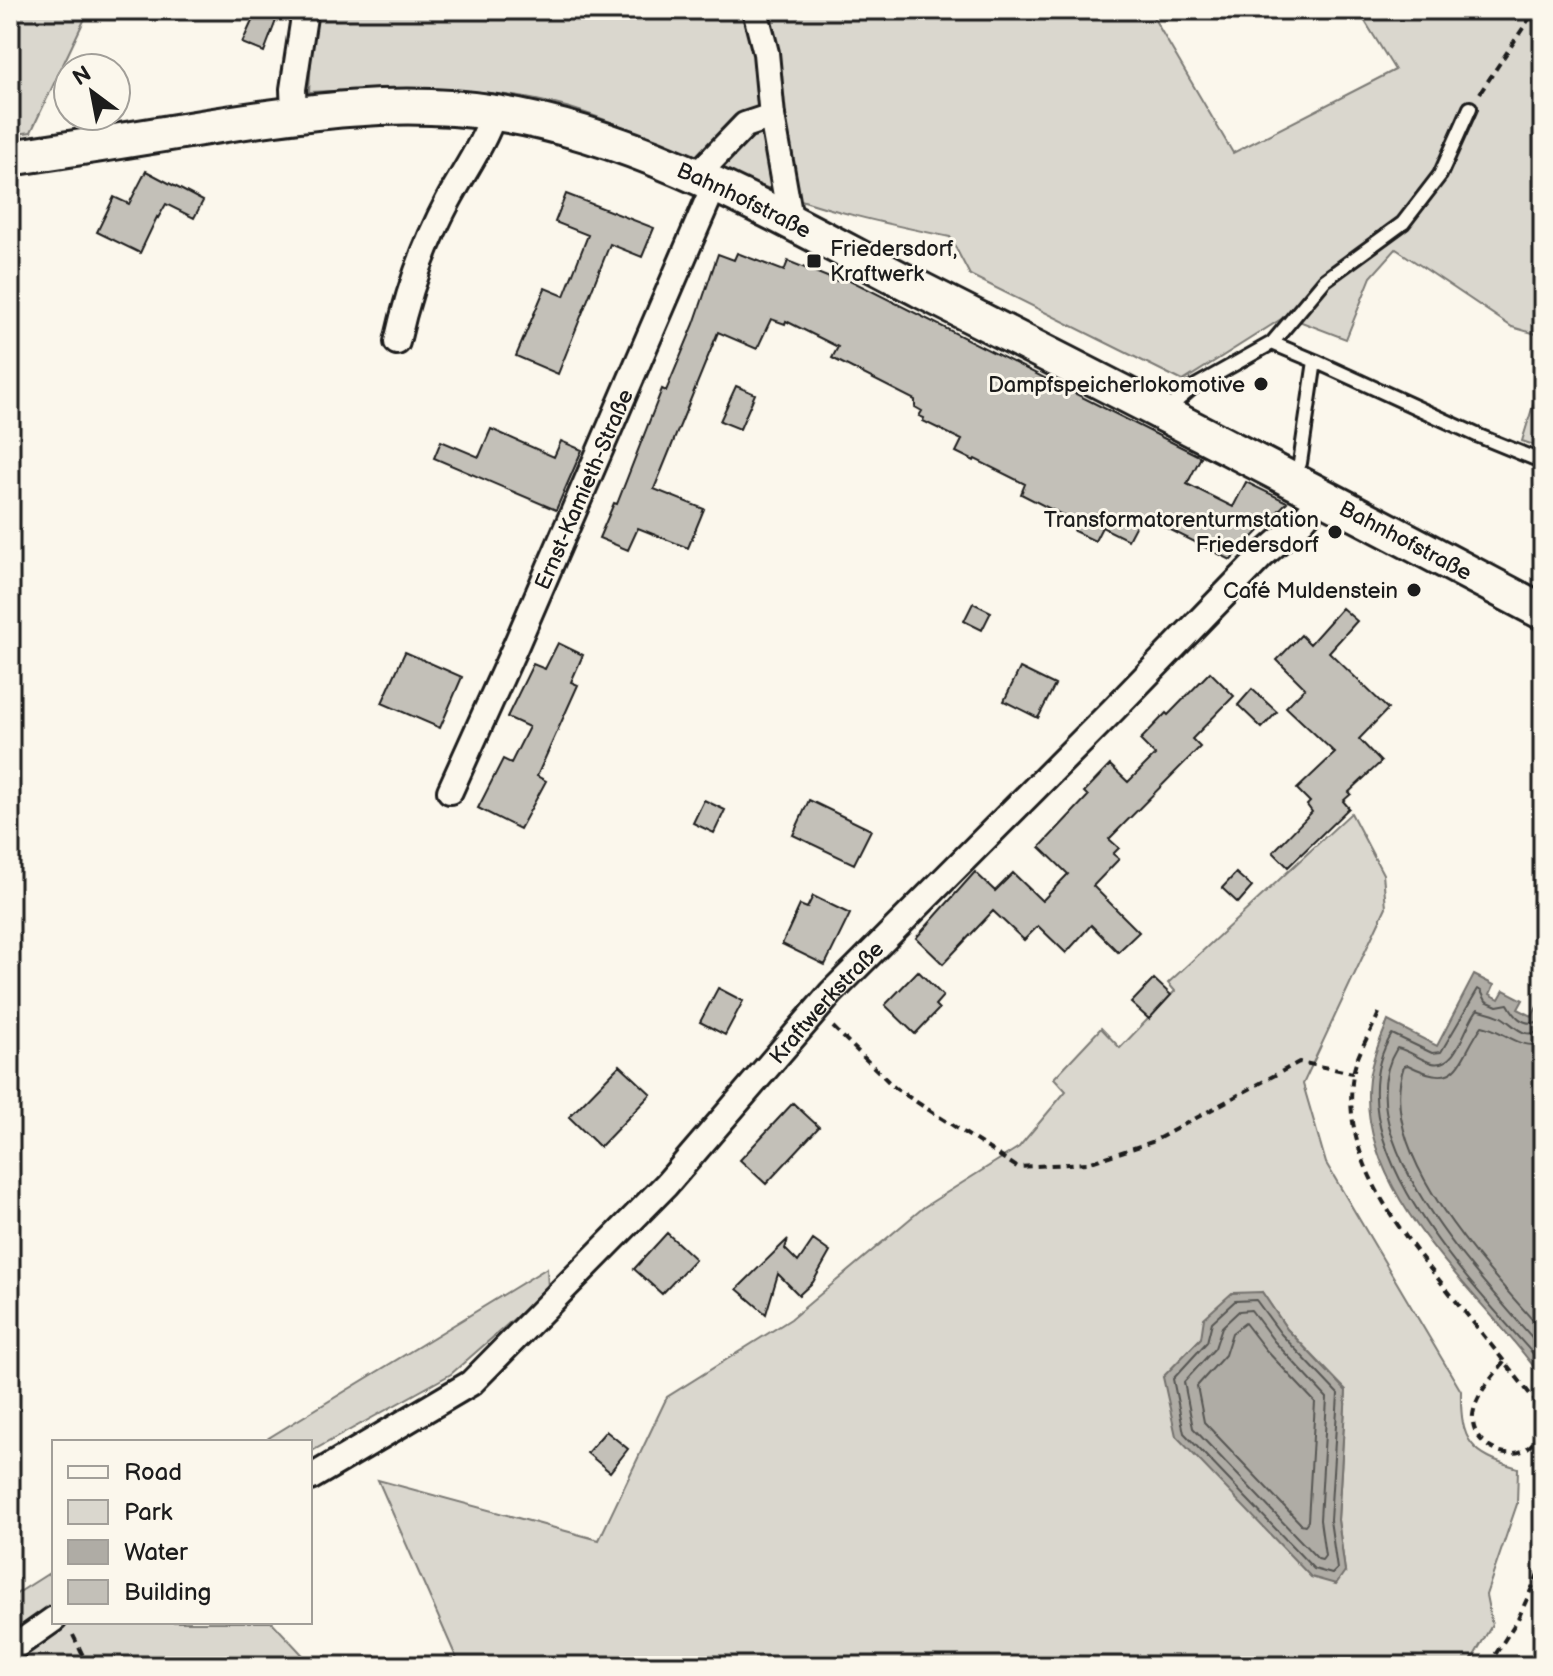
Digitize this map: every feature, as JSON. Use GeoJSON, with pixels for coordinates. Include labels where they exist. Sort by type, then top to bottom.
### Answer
{"type":"FeatureCollection","features":[{"type":"Feature","properties":{"kind":"main road","name":"Bahnhofstraße"},"geometry":{"type":"LineString","coordinates":[[10,158],[294,114],[406,107],[494,113],[583,133],[704,181],[791,224],[1292,479],[1543,612]]}},
{"type":"Feature","properties":{"kind":"street"},"geometry":{"type":"LineString","coordinates":[[294,114],[293,89],[305,10]]}},
{"type":"Feature","properties":{"kind":"street"},"geometry":{"type":"LineString","coordinates":[[755,10],[766,53],[772,116],[791,224]]}},
{"type":"Feature","properties":{"kind":"street"},"geometry":{"type":"LineString","coordinates":[[397,342],[407,298],[426,247],[450,197],[486,137],[494,113]]}},
{"type":"Feature","properties":{"kind":"street"},"geometry":{"type":"LineString","coordinates":[[704,181],[745,125],[772,116]]}},
{"type":"Feature","properties":{"kind":"street","name":"Ernst-Kamieth-Straße"},"geometry":{"type":"LineString","coordinates":[[450,791],[516,645],[704,181]]}},
{"type":"Feature","properties":{"kind":"street","name":"Kraftwerkstraße"},"geometry":{"type":"LineString","coordinates":[[312,1477],[471,1383],[666,1185],[817,1010],[1262,556],[1302,521],[1323,496]]}},
{"type":"Feature","properties":{"kind":"street"},"geometry":{"type":"LineString","coordinates":[[10,1650],[63,1626]]}},
{"type":"Feature","properties":{"kind":"lane"},"geometry":{"type":"LineString","coordinates":[[1169,416],[1177,401],[1192,388],[1272,343],[1325,280],[1403,223],[1440,175],[1470,108]]}},
{"type":"Feature","properties":{"kind":"lane"},"geometry":{"type":"LineString","coordinates":[[1272,343],[1543,462]]}},
{"type":"Feature","properties":{"kind":"lane"},"geometry":{"type":"LineString","coordinates":[[1292,479],[1300,463],[1315,361]]}},
{"type":"Feature","properties":{"kind":"path"},"geometry":{"type":"LineString","coordinates":[[1470,108],[1535,10]]}},
{"type":"Feature","properties":{"kind":"path"},"geometry":{"type":"LineString","coordinates":[[817,1010],[895,1088],[1017,1167],[1088,1163],[1152,1142],[1299,1062],[1353,1073]]}},
{"type":"Feature","properties":{"kind":"path"},"geometry":{"type":"LineString","coordinates":[[1379,1013],[1353,1073],[1354,1125],[1373,1186],[1406,1239],[1504,1362],[1543,1412],[1537,1438],[1523,1451],[1510,1456],[1492,1450],[1479,1435],[1472,1417],[1480,1393],[1504,1362]]}},
{"type":"Feature","properties":{"kind":"path"},"geometry":{"type":"LineString","coordinates":[[1488,1666],[1518,1619],[1543,1563]]}},
{"type":"Feature","properties":{"kind":"path"},"geometry":{"type":"LineString","coordinates":[[63,1626],[88,1666]]}},
{"type":"Feature","properties":{"kind":"green space"},"geometry":{"type":"Polygon","coordinates":[[[10,10],[89,10],[69,52],[52,52],[52,88],[31,132],[10,135],[10,10]]]}},
{"type":"Feature","properties":{"kind":"green space"},"geometry":{"type":"Polygon","coordinates":[[[314,10],[1149,10],[1233,153],[1395,70],[1358,10],[1543,10],[1543,336],[1512,327],[1396,249],[1371,277],[1346,339],[1286,316],[1183,381],[970,275],[950,237],[855,216],[785,195],[595,116],[538,100],[473,91],[407,89],[309,92],[314,10]]]}},
{"type":"Feature","properties":{"kind":"green space"},"geometry":{"type":"Polygon","coordinates":[[[1543,373],[1543,448],[1522,441],[1543,373]]]}},
{"type":"Feature","properties":{"kind":"green space"},"geometry":{"type":"Polygon","coordinates":[[[1351,813],[1383,874],[1386,907],[1303,1084],[1326,1163],[1461,1391],[1466,1434],[1479,1451],[1518,1468],[1517,1504],[1486,1595],[1492,1625],[1468,1666],[460,1666],[378,1480],[599,1540],[667,1397],[791,1319],[924,1207],[1019,1147],[1066,1091],[1054,1078],[1101,1028],[1120,1048],[1175,991],[1168,983],[1351,813]],[[1262,1292],[1201,1338],[1163,1377],[1345,1571],[1338,1520],[1346,1390],[1287,1329],[1262,1292]]]}},
{"type":"Feature","properties":{"kind":"green space"},"geometry":{"type":"Polygon","coordinates":[[[547,1268],[548,1289],[451,1374],[312,1451],[312,1440],[265,1440],[547,1268]]]}},
{"type":"Feature","properties":{"kind":"green space"},"geometry":{"type":"Polygon","coordinates":[[[52,1571],[52,1624],[274,1624],[313,1666],[10,1666],[10,1598],[52,1571]]]}},
{"type":"Feature","properties":{"kind":"water"},"geometry":{"type":"Polygon","coordinates":[[[1474,975],[1494,985],[1490,994],[1499,999],[1504,990],[1523,1000],[1518,1009],[1532,1016],[1543,996],[1543,1026],[1540,1033],[1543,1043],[1543,1379],[1428,1241],[1402,1203],[1382,1163],[1370,1122],[1369,1079],[1388,1021],[1437,1046],[1474,975]]]}},
{"type":"Feature","properties":{"kind":"water"},"geometry":{"type":"Polygon","coordinates":[[[1262,1292],[1287,1329],[1346,1391],[1338,1520],[1345,1571],[1336,1584],[1311,1577],[1176,1436],[1163,1377],[1201,1338],[1204,1318],[1232,1293],[1262,1292]]]}},
{"type":"Feature","properties":{"kind":"building"},"geometry":{"type":"Polygon","coordinates":[[[257,10],[280,10],[264,52],[242,43],[257,10]]]}},
{"type":"Feature","properties":{"kind":"building"},"geometry":{"type":"Polygon","coordinates":[[[146,171],[203,201],[194,218],[166,204],[140,253],[97,232],[114,197],[129,204],[146,171]]]}},
{"type":"Feature","properties":{"kind":"building"},"geometry":{"type":"Polygon","coordinates":[[[566,194],[654,228],[642,257],[610,244],[558,374],[516,356],[545,288],[564,296],[588,235],[555,222],[566,194]]]}},
{"type":"Feature","properties":{"kind":"building"},"geometry":{"type":"Polygon","coordinates":[[[737,253],[784,271],[788,261],[837,281],[840,275],[1201,457],[1187,484],[1233,507],[1246,482],[1287,502],[1231,560],[1141,515],[1128,540],[1102,527],[1095,541],[1074,531],[1078,523],[1021,494],[1025,484],[956,452],[962,440],[923,421],[924,418],[919,416],[922,411],[915,407],[915,400],[832,358],[838,347],[786,321],[785,324],[771,319],[757,349],[718,332],[654,489],[704,509],[688,548],[638,528],[628,550],[599,538],[614,503],[617,504],[662,389],[666,391],[694,324],[718,254],[734,260],[737,253]]]}},
{"type":"Feature","properties":{"kind":"building"},"geometry":{"type":"Polygon","coordinates":[[[736,386],[755,394],[740,429],[720,421],[736,386]]]}},
{"type":"Feature","properties":{"kind":"building"},"geometry":{"type":"Polygon","coordinates":[[[491,429],[554,457],[561,441],[582,450],[556,510],[434,458],[441,441],[479,457],[491,429]]]}},
{"type":"Feature","properties":{"kind":"building"},"geometry":{"type":"Polygon","coordinates":[[[973,603],[991,612],[982,630],[964,621],[973,603]]]}},
{"type":"Feature","properties":{"kind":"building"},"geometry":{"type":"Polygon","coordinates":[[[1342,608],[1357,621],[1329,652],[1388,709],[1359,739],[1381,762],[1349,792],[1351,794],[1343,801],[1349,808],[1288,867],[1273,852],[1312,812],[1307,805],[1310,802],[1297,789],[1335,753],[1286,707],[1305,688],[1277,660],[1301,635],[1310,644],[1342,608]]]}},
{"type":"Feature","properties":{"kind":"building"},"geometry":{"type":"Polygon","coordinates":[[[558,643],[583,655],[571,682],[578,685],[537,776],[546,781],[520,829],[478,808],[503,759],[511,763],[529,727],[507,717],[533,664],[545,669],[558,643]]]}},
{"type":"Feature","properties":{"kind":"building"},"geometry":{"type":"Polygon","coordinates":[[[405,652],[462,677],[440,728],[382,703],[405,652]]]}},
{"type":"Feature","properties":{"kind":"building"},"geometry":{"type":"Polygon","coordinates":[[[1020,668],[1055,685],[1038,718],[1004,701],[1020,668]]]}},
{"type":"Feature","properties":{"kind":"building"},"geometry":{"type":"Polygon","coordinates":[[[1210,672],[1234,696],[1192,739],[1200,747],[1109,839],[1119,848],[1113,854],[1119,859],[1093,886],[1139,932],[1118,952],[1091,925],[1066,953],[1038,926],[1024,940],[993,911],[943,964],[916,938],[975,872],[995,891],[1013,873],[1042,901],[1068,874],[1040,847],[1088,796],[1084,792],[1110,765],[1128,782],[1155,755],[1140,740],[1210,672]]]}},
{"type":"Feature","properties":{"kind":"building"},"geometry":{"type":"Polygon","coordinates":[[[1252,689],[1277,712],[1262,728],[1238,705],[1252,689]]]}},
{"type":"Feature","properties":{"kind":"building"},"geometry":{"type":"Polygon","coordinates":[[[704,800],[725,810],[714,833],[693,823],[704,800]]]}},
{"type":"Feature","properties":{"kind":"building"},"geometry":{"type":"Polygon","coordinates":[[[809,800],[871,830],[854,864],[793,835],[809,800]]]}},
{"type":"Feature","properties":{"kind":"building"},"geometry":{"type":"Polygon","coordinates":[[[1236,873],[1252,887],[1238,903],[1222,888],[1236,873]]]}},
{"type":"Feature","properties":{"kind":"building"},"geometry":{"type":"Polygon","coordinates":[[[813,896],[850,914],[825,965],[782,944],[800,905],[807,908],[813,896]]]}},
{"type":"Feature","properties":{"kind":"building"},"geometry":{"type":"Polygon","coordinates":[[[918,971],[943,996],[935,1005],[939,1009],[915,1034],[885,1005],[918,971]]]}},
{"type":"Feature","properties":{"kind":"building"},"geometry":{"type":"Polygon","coordinates":[[[1154,979],[1171,995],[1149,1019],[1131,1003],[1154,979]]]}},
{"type":"Feature","properties":{"kind":"building"},"geometry":{"type":"Polygon","coordinates":[[[718,988],[743,1001],[725,1035],[700,1022],[718,988]]]}},
{"type":"Feature","properties":{"kind":"building"},"geometry":{"type":"Polygon","coordinates":[[[620,1065],[651,1094],[600,1147],[569,1117],[620,1065]]]}},
{"type":"Feature","properties":{"kind":"building"},"geometry":{"type":"Polygon","coordinates":[[[793,1103],[819,1127],[766,1184],[740,1160],[793,1103]]]}},
{"type":"Feature","properties":{"kind":"building"},"geometry":{"type":"Polygon","coordinates":[[[667,1233],[695,1259],[662,1294],[634,1269],[667,1233]]]}},
{"type":"Feature","properties":{"kind":"building"},"geometry":{"type":"Polygon","coordinates":[[[788,1239],[785,1249],[798,1262],[813,1240],[830,1252],[813,1282],[799,1295],[778,1274],[766,1314],[737,1289],[788,1239]]]}},
{"type":"Feature","properties":{"kind":"building"},"geometry":{"type":"Polygon","coordinates":[[[606,1431],[628,1449],[610,1472],[587,1453],[606,1431]]]}},
{"type":"Feature","properties":{"kind":"place","name":"Friedersdorf, Kraftwerk"},"geometry":{"type":"Point","coordinates":[814,261]}},
{"type":"Feature","properties":{"kind":"place","name":"Dampfspeicherlokomotive"},"geometry":{"type":"Point","coordinates":[1261,384]}},
{"type":"Feature","properties":{"kind":"place","name":"Transformatorenturmstation Friedersdorf"},"geometry":{"type":"Point","coordinates":[1335,532]}},
{"type":"Feature","properties":{"kind":"place","name":"Café Muldenstein"},"geometry":{"type":"Point","coordinates":[1414,590]}}]}
